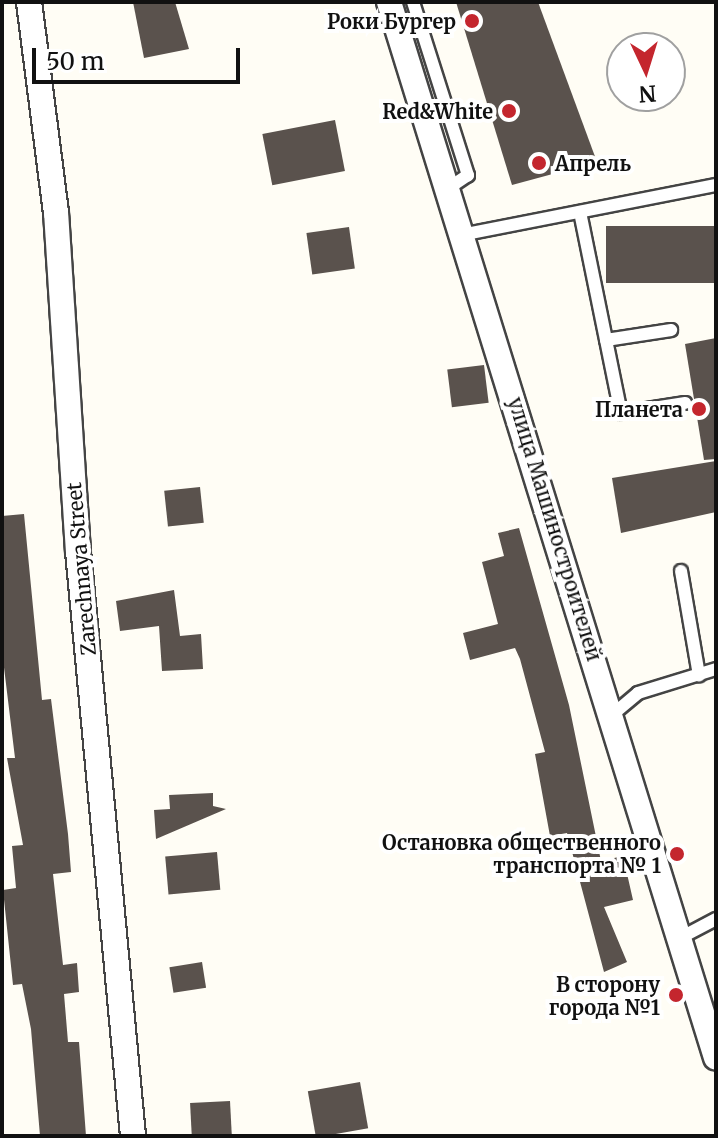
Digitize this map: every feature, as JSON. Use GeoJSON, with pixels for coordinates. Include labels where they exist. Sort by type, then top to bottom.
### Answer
{"type":"FeatureCollection","features":[{"type":"Feature","properties":{"kind":"street","name":"Zarechnaya Street"},"geometry":{"type":"LineString","coordinates":[[29,2],[56,212],[78,551],[133,1136]]}},
{"type":"Feature","properties":{"kind":"street","name":"улица Машиностроителей"},"geometry":{"type":"LineString","coordinates":[[389,2],[716,1058]]}},
{"type":"Feature","properties":{"kind":"lane"},"geometry":{"type":"LineString","coordinates":[[413,2],[468,175],[447,189]]}},
{"type":"Feature","properties":{"kind":"lane"},"geometry":{"type":"LineString","coordinates":[[461,235],[716,185]]}},
{"type":"Feature","properties":{"kind":"lane"},"geometry":{"type":"LineString","coordinates":[[580,212],[621,413],[685,403]]}},
{"type":"Feature","properties":{"kind":"lane"},"geometry":{"type":"LineString","coordinates":[[606,340],[671,330]]}},
{"type":"Feature","properties":{"kind":"lane"},"geometry":{"type":"LineString","coordinates":[[681,571],[699,675]]}},
{"type":"Feature","properties":{"kind":"lane"},"geometry":{"type":"LineString","coordinates":[[612,715],[638,693],[716,669]]}},
{"type":"Feature","properties":{"kind":"lane"},"geometry":{"type":"LineString","coordinates":[[680,938],[716,919]]}},
{"type":"Feature","properties":{"kind":"building"},"geometry":{"type":"Polygon","coordinates":[[[133,2],[175,2],[189,49],[144,58],[133,2]]]}},
{"type":"Feature","properties":{"kind":"building"},"geometry":{"type":"Polygon","coordinates":[[[456,2],[538,2],[597,162],[512,185],[456,2]]]}},
{"type":"Feature","properties":{"kind":"building"},"geometry":{"type":"Polygon","coordinates":[[[335,120],[345,171],[272,185],[262,134],[335,120]]]}},
{"type":"Feature","properties":{"kind":"building"},"geometry":{"type":"Polygon","coordinates":[[[606,226],[716,226],[716,283],[606,283],[606,226]]]}},
{"type":"Feature","properties":{"kind":"building"},"geometry":{"type":"Polygon","coordinates":[[[349,227],[355,269],[312,275],[306,233],[349,227]]]}},
{"type":"Feature","properties":{"kind":"building"},"geometry":{"type":"Polygon","coordinates":[[[716,338],[716,459],[704,460],[685,344],[716,338]]]}},
{"type":"Feature","properties":{"kind":"building"},"geometry":{"type":"Polygon","coordinates":[[[484,365],[489,403],[452,407],[447,370],[484,365]]]}},
{"type":"Feature","properties":{"kind":"building"},"geometry":{"type":"Polygon","coordinates":[[[716,461],[716,512],[621,533],[612,478],[716,461]]]}},
{"type":"Feature","properties":{"kind":"building"},"geometry":{"type":"Polygon","coordinates":[[[200,487],[204,523],[168,527],[164,491],[200,487]]]}},
{"type":"Feature","properties":{"kind":"building"},"geometry":{"type":"Polygon","coordinates":[[[24,514],[42,700],[51,699],[68,834],[71,872],[53,874],[63,965],[77,963],[79,992],[64,994],[68,1042],[79,1042],[86,1136],[40,1136],[31,1029],[22,984],[13,985],[3,890],[16,888],[12,846],[23,845],[7,758],[15,758],[2,651],[2,516],[24,514]]]}},
{"type":"Feature","properties":{"kind":"building"},"geometry":{"type":"Polygon","coordinates":[[[519,528],[569,705],[601,861],[623,856],[633,900],[604,907],[627,962],[604,972],[567,833],[550,836],[535,754],[545,752],[520,659],[515,648],[470,660],[463,633],[498,624],[482,562],[504,556],[498,533],[519,528]]]}},
{"type":"Feature","properties":{"kind":"building"},"geometry":{"type":"Polygon","coordinates":[[[174,590],[180,636],[201,634],[203,669],[162,671],[159,626],[120,631],[116,601],[174,590]]]}},
{"type":"Feature","properties":{"kind":"building"},"geometry":{"type":"Polygon","coordinates":[[[213,793],[213,806],[226,809],[156,839],[154,810],[170,809],[169,795],[213,793]]]}},
{"type":"Feature","properties":{"kind":"building"},"geometry":{"type":"Polygon","coordinates":[[[217,852],[220,890],[169,894],[165,857],[217,852]]]}},
{"type":"Feature","properties":{"kind":"building"},"geometry":{"type":"Polygon","coordinates":[[[202,962],[206,988],[173,993],[169,967],[202,962]]]}},
{"type":"Feature","properties":{"kind":"building"},"geometry":{"type":"Polygon","coordinates":[[[360,1082],[368,1128],[316,1136],[308,1091],[360,1082]]]}},
{"type":"Feature","properties":{"kind":"building"},"geometry":{"type":"Polygon","coordinates":[[[230,1101],[232,1136],[192,1136],[190,1103],[230,1101]]]}},
{"type":"Feature","properties":{"kind":"place","name":"Роки Бургер"},"geometry":{"type":"Point","coordinates":[472,21]}},
{"type":"Feature","properties":{"kind":"place","name":"Red&White"},"geometry":{"type":"Point","coordinates":[509,111]}},
{"type":"Feature","properties":{"kind":"place","name":"Апрель"},"geometry":{"type":"Point","coordinates":[539,163]}},
{"type":"Feature","properties":{"kind":"place","name":"Планета"},"geometry":{"type":"Point","coordinates":[699,409]}},
{"type":"Feature","properties":{"kind":"place","name":"Остановка общественного транспорта № 1"},"geometry":{"type":"Point","coordinates":[677,854]}},
{"type":"Feature","properties":{"kind":"place","name":"В сторону города №1"},"geometry":{"type":"Point","coordinates":[676,995]}}]}
